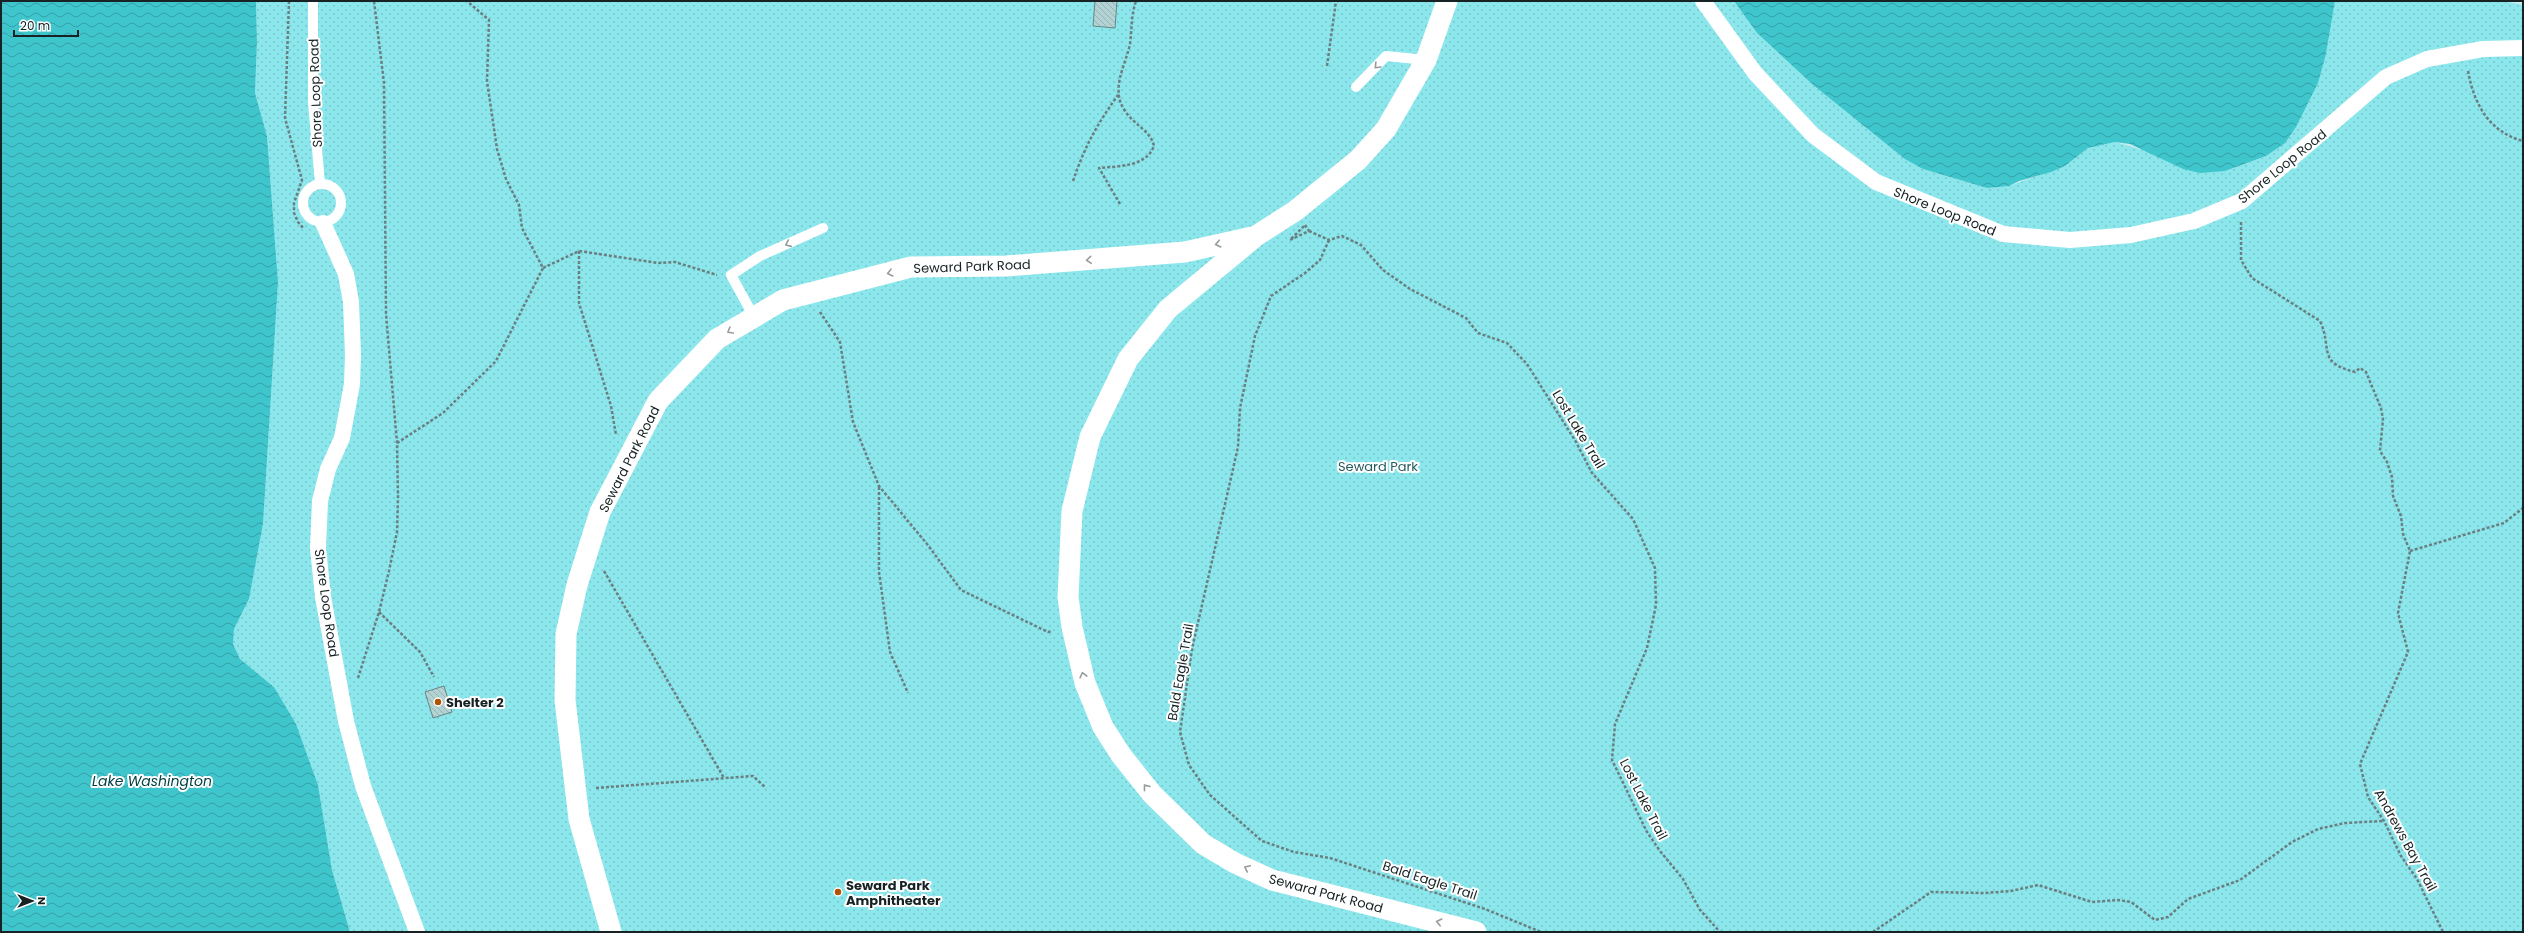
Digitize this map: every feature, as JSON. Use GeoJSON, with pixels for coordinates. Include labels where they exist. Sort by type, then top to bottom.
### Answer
{"type":"FeatureCollection","features":[{"type":"Feature","properties":{"kind":"street","name":"Seward Park Road"},"geometry":{"type":"LineString","coordinates":[[1447,1],[1426,60],[1386,129],[1358,160],[1296,212],[1256,236],[1168,310],[1128,359],[1090,437],[1072,518],[1068,598],[1072,627],[1085,683],[1103,727],[1152,794],[1204,844],[1235,863],[1272,880],[1476,932]]}},
{"type":"Feature","properties":{"kind":"street","name":"Shore Loop Road"},"geometry":{"type":"LineString","coordinates":[[1703,1],[1755,73],[1813,135],[1876,182],[2003,234],[2070,240],[2131,235],[2194,221],[2242,201],[2386,77],[2427,59],[2482,49],[2523,48]]}},
{"type":"Feature","properties":{"kind":"street","name":"Shore Loop Road"},"geometry":{"type":"LineString","coordinates":[[323,222],[346,274],[350,302],[352,363],[349,410],[342,438],[328,469],[320,501],[318,548],[323,597],[346,721],[363,786],[417,932]]}},
{"type":"Feature","properties":{"kind":"street","name":"Seward Park Road"},"geometry":{"type":"LineString","coordinates":[[611,932],[579,819],[565,700],[566,634],[577,585],[600,512],[658,401],[717,339],[783,300],[912,267],[1006,266],[1185,252],[1256,236]]}},
{"type":"Feature","properties":{"kind":"lane","name":"Shore Loop Road"},"geometry":{"type":"LineString","coordinates":[[313,1],[313,102],[320,184]]}},
{"type":"Feature","properties":{"kind":"lane"},"geometry":{"type":"LineString","coordinates":[[1356,87],[1386,56],[1426,60]]}},
{"type":"Feature","properties":{"kind":"lane"},"geometry":{"type":"LineString","coordinates":[[320,184],[332,186],[337,190],[342,202],[339,214],[329,221],[323,222],[312,220],[303,205],[303,199],[310,189],[320,184]]}},
{"type":"Feature","properties":{"kind":"lane"},"geometry":{"type":"LineString","coordinates":[[754,317],[731,276],[760,256],[823,228]]}},
{"type":"Feature","properties":{"kind":"path"},"geometry":{"type":"LineString","coordinates":[[289,1],[285,118],[302,180],[294,203],[294,213],[298,222],[306,230],[329,238]]}},
{"type":"Feature","properties":{"kind":"path"},"geometry":{"type":"LineString","coordinates":[[356,685],[379,612],[396,532],[397,443],[386,314],[384,83],[374,1]]}},
{"type":"Feature","properties":{"kind":"path"},"geometry":{"type":"LineString","coordinates":[[467,1],[489,20],[487,81],[497,149],[506,179],[519,205],[522,228],[543,268]]}},
{"type":"Feature","properties":{"kind":"path"},"geometry":{"type":"LineString","coordinates":[[1120,204],[1099,168],[1125,166],[1136,163],[1151,152],[1154,146],[1148,133],[1133,123],[1124,109],[1118,95],[1118,82],[1130,44],[1132,11],[1136,1]]}},
{"type":"Feature","properties":{"kind":"path"},"geometry":{"type":"LineString","coordinates":[[1327,66],[1336,1]]}},
{"type":"Feature","properties":{"kind":"path"},"geometry":{"type":"LineString","coordinates":[[2465,52],[2470,83],[2478,107],[2490,123],[2511,138],[2523,141]]}},
{"type":"Feature","properties":{"kind":"path"},"geometry":{"type":"LineString","coordinates":[[1073,181],[1083,152],[1094,128],[1118,95]]}},
{"type":"Feature","properties":{"kind":"path"},"geometry":{"type":"LineString","coordinates":[[2242,201],[2241,260],[2252,278],[2320,321],[2331,362],[2338,368],[2355,372],[2360,368],[2366,372],[2383,419],[2380,451],[2387,462],[2392,477],[2393,496],[2401,516],[2403,534],[2410,551],[2504,523],[2523,508]]}},
{"type":"Feature","properties":{"kind":"path","name":"Lost Lake Trail"},"geometry":{"type":"LineString","coordinates":[[1309,231],[1329,240],[1342,236],[1361,245],[1383,270],[1410,289],[1466,318],[1478,333],[1508,343],[1527,364],[1576,442],[1592,473],[1633,519],[1655,568],[1656,605],[1647,648],[1615,724],[1612,760],[1647,832],[1660,852],[1672,864],[1683,879],[1700,910],[1720,932]]}},
{"type":"Feature","properties":{"kind":"path","name":"Bald Eagle Trail"},"geometry":{"type":"LineString","coordinates":[[1329,240],[1320,260],[1305,273],[1271,296],[1256,336],[1240,408],[1238,447],[1192,648],[1180,732],[1189,765],[1210,795],[1262,841],[1294,852],[1330,858],[1485,909],[1541,932]]}},
{"type":"Feature","properties":{"kind":"path"},"geometry":{"type":"LineString","coordinates":[[397,443],[443,413],[496,362],[543,268],[579,251],[658,262],[675,262],[720,276],[731,276]]}},
{"type":"Feature","properties":{"kind":"path"},"geometry":{"type":"LineString","coordinates":[[579,251],[579,303],[611,406],[622,470]]}},
{"type":"Feature","properties":{"kind":"path"},"geometry":{"type":"LineString","coordinates":[[811,293],[812,301],[840,342],[853,422],[879,486],[927,544],[961,590],[1048,632],[1072,627]]}},
{"type":"Feature","properties":{"kind":"path"},"geometry":{"type":"LineString","coordinates":[[879,486],[879,572],[890,652],[908,693]]}},
{"type":"Feature","properties":{"kind":"path"},"geometry":{"type":"LineString","coordinates":[[589,546],[724,778]]}},
{"type":"Feature","properties":{"kind":"path","name":"Andrews Bay Trail"},"geometry":{"type":"LineString","coordinates":[[2410,551],[2398,613],[2408,652],[2360,764],[2368,797],[2384,821],[2443,932]]}},
{"type":"Feature","properties":{"kind":"path"},"geometry":{"type":"LineString","coordinates":[[379,612],[420,652],[434,677]]}},
{"type":"Feature","properties":{"kind":"path"},"geometry":{"type":"LineString","coordinates":[[576,790],[753,776],[766,788]]}},
{"type":"Feature","properties":{"kind":"path"},"geometry":{"type":"LineString","coordinates":[[1873,932],[1932,892],[1984,893],[2011,891],[2038,884],[2092,902],[2118,900],[2131,902],[2155,920],[2168,917],[2188,899],[2240,880],[2292,842],[2318,829],[2344,823],[2384,821]]}},
{"type":"Feature","properties":{"kind":"green space","name":"Seward Park"},"geometry":{"type":"Polygon","coordinates":[[[256,1],[1734,1],[1757,33],[1812,84],[1923,169],[1987,188],[2009,186],[2065,166],[2088,148],[2115,142],[2150,152],[2183,169],[2225,171],[2266,156],[2296,127],[2326,54],[2335,1],[2503,1],[2523,5],[2523,932],[350,932],[332,870],[318,785],[296,725],[274,687],[240,659],[233,644],[234,629],[249,599],[263,524],[278,282],[267,136],[255,93],[257,42],[256,1]]]}},
{"type":"Feature","properties":{"kind":"water","name":"Lake Washington"},"geometry":{"type":"Polygon","coordinates":[[[1,1],[256,1],[257,42],[255,93],[267,136],[278,282],[263,524],[249,599],[234,629],[233,644],[240,659],[274,687],[296,724],[318,785],[332,870],[350,932],[1,932],[1,1]]]}},
{"type":"Feature","properties":{"kind":"water"},"geometry":{"type":"Polygon","coordinates":[[[1734,1],[2335,1],[2326,54],[2318,83],[2296,127],[2285,143],[2266,156],[2225,171],[2200,173],[2183,169],[2130,144],[2115,142],[2088,148],[2065,166],[2051,172],[2019,181],[2009,186],[1987,188],[1923,169],[1905,159],[1812,84],[1757,33],[1734,1]]]}},
{"type":"Feature","properties":{"kind":"building"},"geometry":{"type":"Polygon","coordinates":[[[1095,1],[1117,1],[1115,28],[1093,26],[1095,1]]]}},
{"type":"Feature","properties":{"kind":"building","name":"Shelter 2"},"geometry":{"type":"Polygon","coordinates":[[[444,686],[452,712],[433,718],[425,692],[444,686]]]}},
{"type":"Feature","properties":{"kind":"place","name":"Shelter 2"},"geometry":{"type":"Point","coordinates":[438,702]}},
{"type":"Feature","properties":{"kind":"place","name":"Seward Park Amphitheater"},"geometry":{"type":"Point","coordinates":[838,892]}}]}
